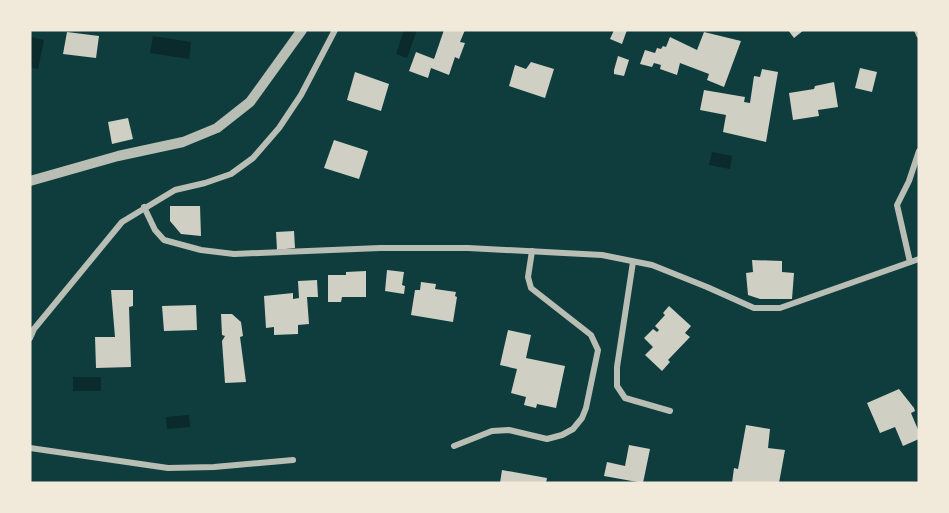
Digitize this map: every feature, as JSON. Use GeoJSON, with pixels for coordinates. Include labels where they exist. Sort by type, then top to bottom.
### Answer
{"type":"FeatureCollection","features":[{"type":"Feature","properties":{"kind":"street"},"geometry":{"type":"LineString","coordinates":[[30,181],[117,156],[183,142],[217,128],[250,102],[302,30]]}},
{"type":"Feature","properties":{"kind":"street"},"geometry":{"type":"LineString","coordinates":[[30,338],[34,329],[122,222],[175,190],[231,174],[253,158],[279,128],[301,95],[336,30]]}},
{"type":"Feature","properties":{"kind":"street"},"geometry":{"type":"LineString","coordinates":[[917,30],[919,35]]}},
{"type":"Feature","properties":{"kind":"street"},"geometry":{"type":"LineString","coordinates":[[910,262],[897,204],[909,181],[919,151]]}},
{"type":"Feature","properties":{"kind":"street"},"geometry":{"type":"LineString","coordinates":[[144,207],[155,230],[164,240],[201,250],[234,254],[380,248],[468,248],[602,255],[652,265],[707,286],[754,308],[780,308],[919,259]]}},
{"type":"Feature","properties":{"kind":"street"},"geometry":{"type":"LineString","coordinates":[[454,446],[492,431],[509,430],[547,439],[562,435],[573,429],[582,418],[586,408],[598,350],[591,335],[531,288],[528,277],[532,251]]}},
{"type":"Feature","properties":{"kind":"street"},"geometry":{"type":"LineString","coordinates":[[633,262],[616,367],[618,386],[625,398],[670,411]]}},
{"type":"Feature","properties":{"kind":"street"},"geometry":{"type":"LineString","coordinates":[[30,448],[168,468],[214,467],[293,460]]}},
{"type":"Feature","properties":{"kind":"water"},"geometry":{"type":"Polygon","coordinates":[[[404,30],[417,30],[407,58],[396,54],[404,30]]]}},
{"type":"Feature","properties":{"kind":"water"},"geometry":{"type":"Polygon","coordinates":[[[153,36],[191,42],[189,59],[150,53],[153,36]]]}},
{"type":"Feature","properties":{"kind":"water"},"geometry":{"type":"Polygon","coordinates":[[[31,37],[44,40],[38,69],[30,67],[31,37]]]}},
{"type":"Feature","properties":{"kind":"water"},"geometry":{"type":"Polygon","coordinates":[[[712,152],[732,156],[730,169],[709,165],[712,152]]]}},
{"type":"Feature","properties":{"kind":"water"},"geometry":{"type":"Polygon","coordinates":[[[73,377],[101,377],[101,391],[73,391],[73,377]]]}},
{"type":"Feature","properties":{"kind":"water"},"geometry":{"type":"Polygon","coordinates":[[[189,415],[190,427],[167,429],[166,417],[189,415]]]}},
{"type":"Feature","properties":{"kind":"building"},"geometry":{"type":"Polygon","coordinates":[[[444,30],[465,30],[460,42],[465,43],[459,59],[455,57],[449,75],[431,68],[428,78],[409,71],[416,52],[434,59],[444,30]]]}},
{"type":"Feature","properties":{"kind":"building"},"geometry":{"type":"Polygon","coordinates":[[[614,30],[627,30],[622,44],[610,39],[614,30]]]}},
{"type":"Feature","properties":{"kind":"building"},"geometry":{"type":"Polygon","coordinates":[[[788,30],[804,30],[794,38],[788,30]]]}},
{"type":"Feature","properties":{"kind":"building"},"geometry":{"type":"Polygon","coordinates":[[[67,32],[99,36],[96,58],[63,54],[67,32]]]}},
{"type":"Feature","properties":{"kind":"building"},"geometry":{"type":"Polygon","coordinates":[[[704,32],[741,41],[724,87],[707,80],[709,74],[680,63],[677,75],[660,69],[661,65],[654,63],[652,67],[640,64],[645,50],[655,53],[657,48],[666,47],[670,37],[697,50],[704,32]]]}},
{"type":"Feature","properties":{"kind":"building"},"geometry":{"type":"Polygon","coordinates":[[[618,56],[629,60],[624,76],[614,74],[618,56]]]}},
{"type":"Feature","properties":{"kind":"building"},"geometry":{"type":"Polygon","coordinates":[[[531,62],[554,69],[545,98],[509,86],[515,65],[526,69],[531,62]]]}},
{"type":"Feature","properties":{"kind":"building"},"geometry":{"type":"Polygon","coordinates":[[[860,68],[877,72],[872,92],[855,88],[860,68]]]}},
{"type":"Feature","properties":{"kind":"building"},"geometry":{"type":"Polygon","coordinates":[[[762,69],[778,72],[766,142],[723,132],[726,115],[700,110],[704,90],[745,97],[744,102],[750,103],[754,76],[760,77],[762,69]]]}},
{"type":"Feature","properties":{"kind":"building"},"geometry":{"type":"Polygon","coordinates":[[[355,72],[389,84],[381,111],[347,100],[355,72]]]}},
{"type":"Feature","properties":{"kind":"building"},"geometry":{"type":"Polygon","coordinates":[[[834,82],[838,107],[818,110],[819,116],[793,120],[789,93],[814,89],[815,86],[834,82]]]}},
{"type":"Feature","properties":{"kind":"building"},"geometry":{"type":"Polygon","coordinates":[[[128,118],[133,139],[112,144],[108,122],[128,118]]]}},
{"type":"Feature","properties":{"kind":"building"},"geometry":{"type":"Polygon","coordinates":[[[334,140],[368,151],[359,179],[324,168],[334,140]]]}},
{"type":"Feature","properties":{"kind":"building"},"geometry":{"type":"Polygon","coordinates":[[[170,206],[200,206],[201,236],[181,234],[170,221],[170,206]]]}},
{"type":"Feature","properties":{"kind":"building"},"geometry":{"type":"Polygon","coordinates":[[[294,231],[295,248],[277,250],[276,232],[294,231]]]}},
{"type":"Feature","properties":{"kind":"building"},"geometry":{"type":"Polygon","coordinates":[[[752,260],[782,261],[782,272],[794,273],[792,299],[760,299],[748,295],[746,273],[753,272],[752,260]]]}},
{"type":"Feature","properties":{"kind":"building"},"geometry":{"type":"Polygon","coordinates":[[[387,270],[404,272],[402,285],[405,286],[404,294],[385,291],[387,270]]]}},
{"type":"Feature","properties":{"kind":"building"},"geometry":{"type":"Polygon","coordinates":[[[366,271],[366,297],[342,297],[341,302],[328,302],[328,275],[346,275],[346,272],[366,271]]]}},
{"type":"Feature","properties":{"kind":"building"},"geometry":{"type":"Polygon","coordinates":[[[317,280],[318,297],[307,297],[309,324],[298,325],[298,334],[274,335],[274,327],[266,328],[264,296],[293,293],[293,299],[299,298],[298,281],[317,280]]]}},
{"type":"Feature","properties":{"kind":"building"},"geometry":{"type":"Polygon","coordinates":[[[421,282],[436,284],[435,289],[456,292],[453,322],[411,315],[415,290],[420,290],[421,282]]]}},
{"type":"Feature","properties":{"kind":"building"},"geometry":{"type":"Polygon","coordinates":[[[111,290],[133,290],[133,306],[129,307],[131,367],[96,368],[95,337],[115,337],[111,290]]]}},
{"type":"Feature","properties":{"kind":"building"},"geometry":{"type":"Polygon","coordinates":[[[196,305],[197,330],[164,331],[162,306],[196,305]]]}},
{"type":"Feature","properties":{"kind":"building"},"geometry":{"type":"Polygon","coordinates":[[[669,306],[691,326],[685,333],[690,337],[668,360],[670,362],[662,371],[645,355],[653,347],[644,338],[653,329],[657,332],[659,330],[655,326],[665,315],[663,313],[669,306]]]}},
{"type":"Feature","properties":{"kind":"building"},"geometry":{"type":"Polygon","coordinates":[[[221,314],[232,314],[241,322],[243,336],[240,337],[246,382],[225,383],[222,341],[225,336],[222,335],[221,314]]]}},
{"type":"Feature","properties":{"kind":"building"},"geometry":{"type":"Polygon","coordinates":[[[508,330],[531,335],[526,358],[565,366],[556,408],[537,404],[536,408],[524,405],[526,397],[511,393],[517,369],[500,365],[508,330]]]}},
{"type":"Feature","properties":{"kind":"building"},"geometry":{"type":"Polygon","coordinates":[[[899,389],[914,408],[915,411],[911,413],[919,432],[919,439],[903,446],[895,427],[880,433],[867,403],[899,389]]]}},
{"type":"Feature","properties":{"kind":"building"},"geometry":{"type":"Polygon","coordinates":[[[746,425],[770,429],[768,448],[785,450],[779,483],[732,483],[734,468],[738,469],[746,425]]]}},
{"type":"Feature","properties":{"kind":"building"},"geometry":{"type":"Polygon","coordinates":[[[629,445],[650,449],[643,483],[604,476],[607,462],[625,466],[629,445]]]}},
{"type":"Feature","properties":{"kind":"building"},"geometry":{"type":"Polygon","coordinates":[[[502,470],[547,478],[546,483],[500,483],[502,470]]]}}]}
